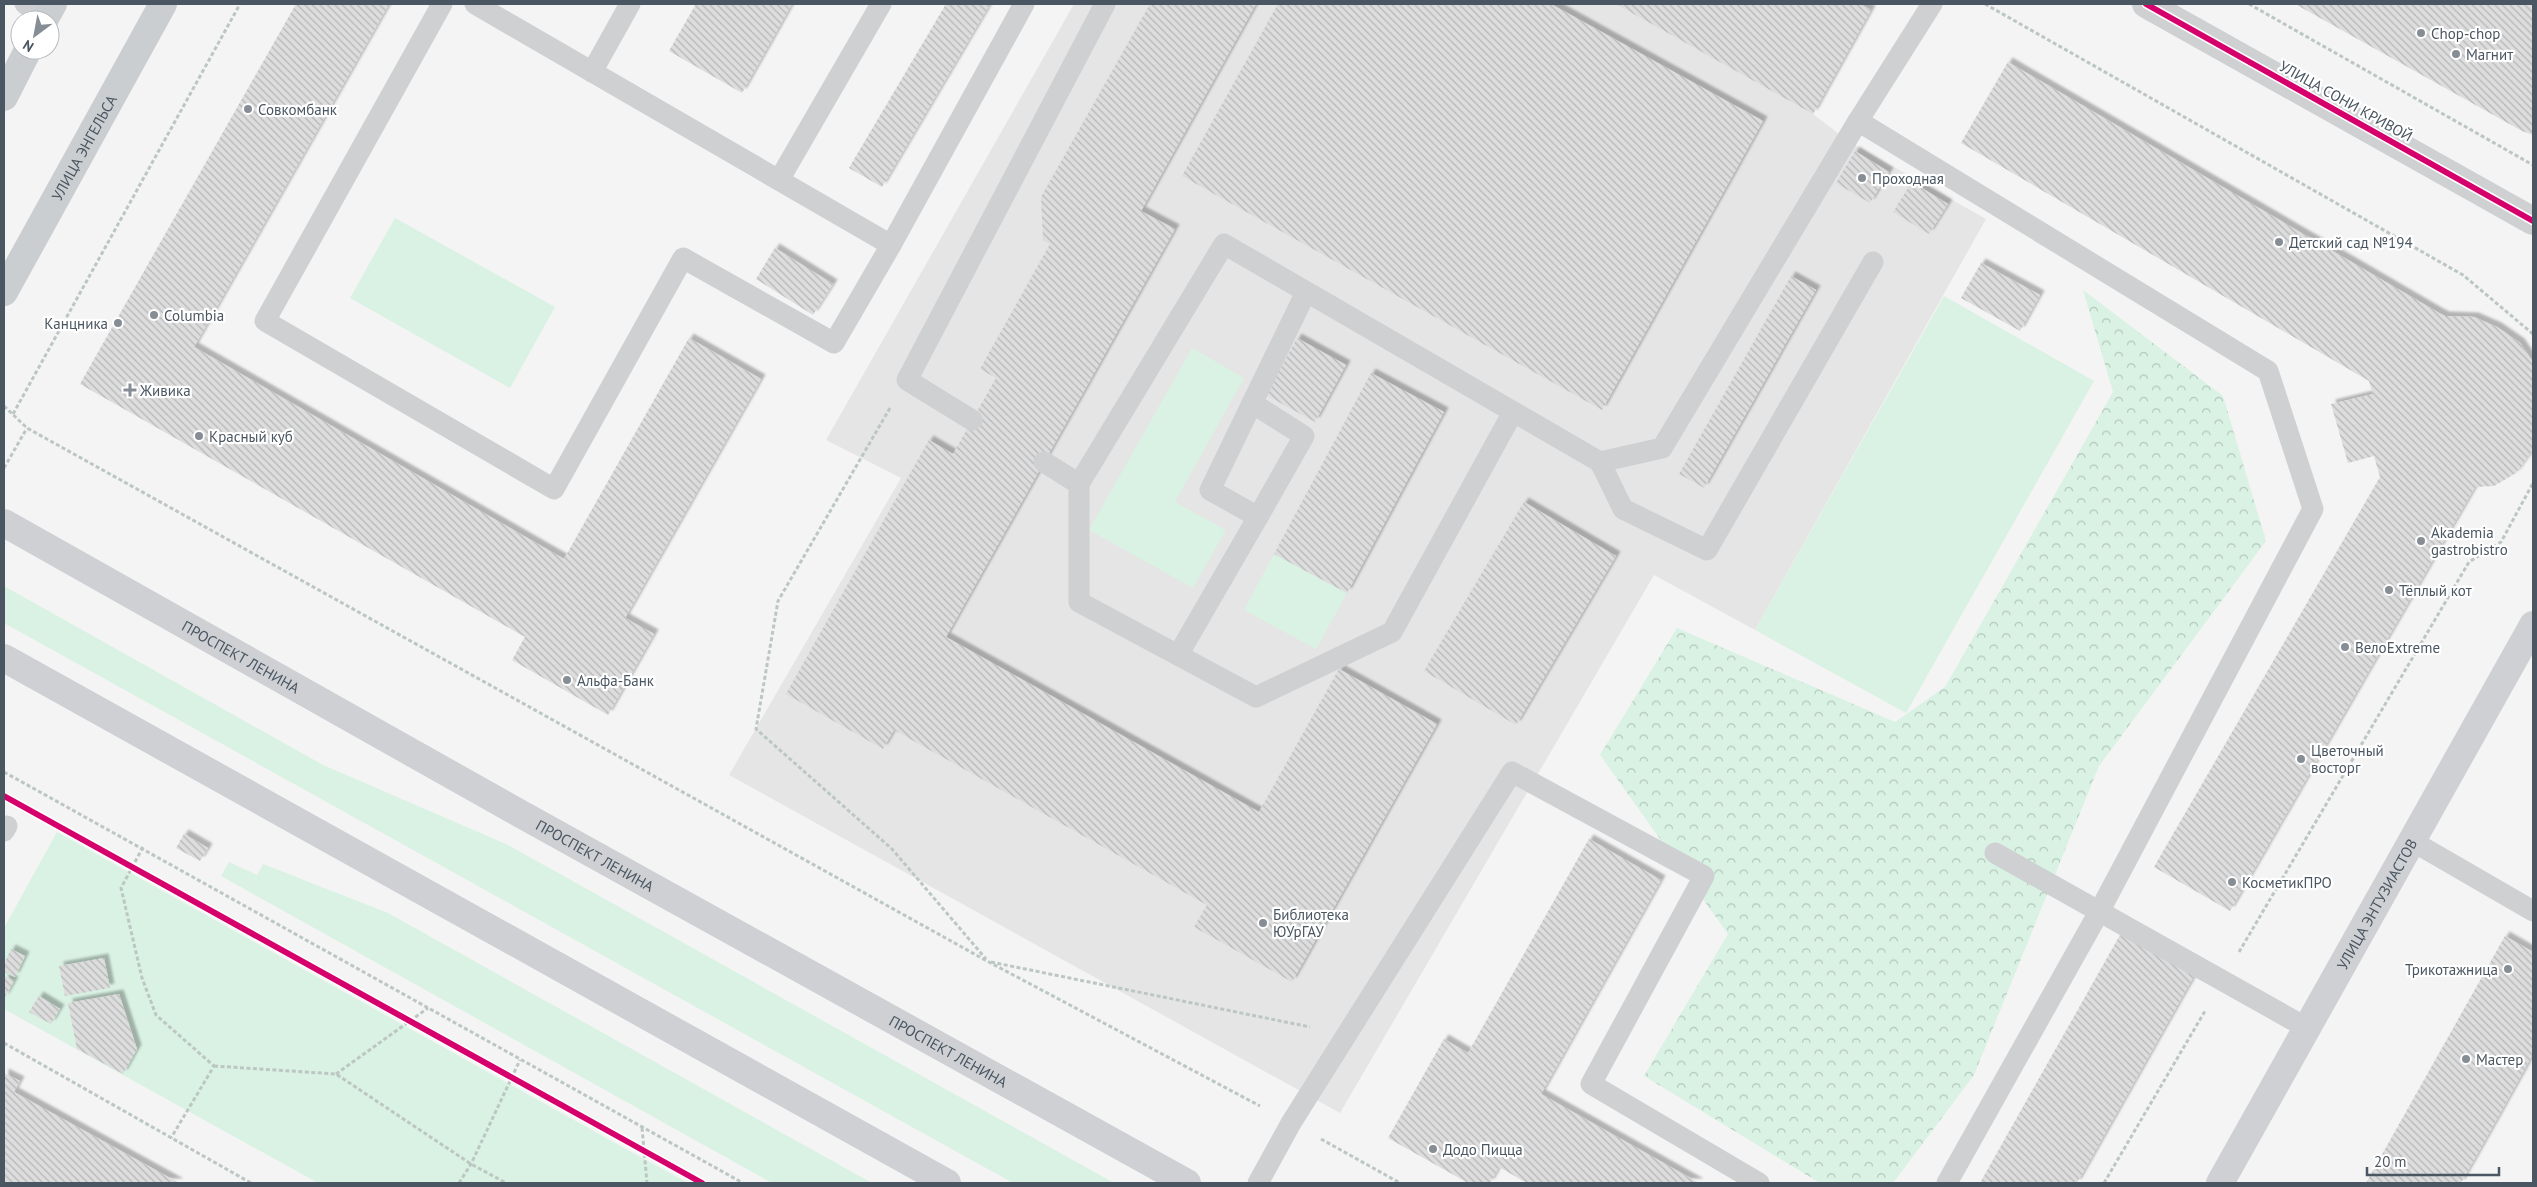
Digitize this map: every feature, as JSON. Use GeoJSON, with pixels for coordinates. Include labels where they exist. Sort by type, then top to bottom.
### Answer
{"type":"FeatureCollection","features":[{"type":"Feature","properties":{"kind":"main road","name":"УЛИЦА ЭНГЕЛЬСА"},"geometry":{"type":"LineString","coordinates":[[4,292],[163,4]]}},
{"type":"Feature","properties":{"kind":"main road"},"geometry":{"type":"LineString","coordinates":[[4,97],[23,60]]}},
{"type":"Feature","properties":{"kind":"main road","name":"ПРОСПЕКТ ЛЕНИНА"},"geometry":{"type":"LineString","coordinates":[[4,523],[528,818],[1187,1183]]}},
{"type":"Feature","properties":{"kind":"main road","name":"УЛИЦА ЭНТУЗИАСТОВ"},"geometry":{"type":"LineString","coordinates":[[2220,1183],[2533,625]]}},
{"type":"Feature","properties":{"kind":"main road"},"geometry":{"type":"LineString","coordinates":[[4,658],[946,1183]]}},
{"type":"Feature","properties":{"kind":"street","name":"УЛИЦА СОНИ КРИВОЙ"},"geometry":{"type":"LineString","coordinates":[[2146,4],[2533,221]]}},
{"type":"Feature","properties":{"kind":"lane"},"geometry":{"type":"LineString","coordinates":[[442,4],[265,321],[554,489],[683,258],[834,343],[891,245],[1024,4]]}},
{"type":"Feature","properties":{"kind":"lane"},"geometry":{"type":"LineString","coordinates":[[474,4],[891,245]]}},
{"type":"Feature","properties":{"kind":"lane"},"geometry":{"type":"LineString","coordinates":[[592,72],[630,4]]}},
{"type":"Feature","properties":{"kind":"lane"},"geometry":{"type":"LineString","coordinates":[[779,180],[881,4]]}},
{"type":"Feature","properties":{"kind":"lane"},"geometry":{"type":"LineString","coordinates":[[972,420],[907,380],[1105,4]]}},
{"type":"Feature","properties":{"kind":"lane"},"geometry":{"type":"LineString","coordinates":[[1600,462],[1662,448],[1858,121],[1932,4]]}},
{"type":"Feature","properties":{"kind":"lane"},"geometry":{"type":"LineString","coordinates":[[1858,121],[2268,371],[2313,509],[2099,912],[1947,1183]]}},
{"type":"Feature","properties":{"kind":"lane"},"geometry":{"type":"LineString","coordinates":[[1513,412],[1392,632],[1256,697],[1079,602],[1079,484],[1224,244],[1600,462],[1623,508],[1707,550],[1874,262]]}},
{"type":"Feature","properties":{"kind":"lane"},"geometry":{"type":"LineString","coordinates":[[1258,517],[1210,490],[1306,292]]}},
{"type":"Feature","properties":{"kind":"lane"},"geometry":{"type":"LineString","coordinates":[[1178,655],[1304,436],[1252,403]]}},
{"type":"Feature","properties":{"kind":"lane"},"geometry":{"type":"LineString","coordinates":[[1044,462],[1079,484]]}},
{"type":"Feature","properties":{"kind":"lane"},"geometry":{"type":"LineString","coordinates":[[1258,1183],[1291,1123],[1512,772],[1704,876],[1591,1084],[1759,1183]]}},
{"type":"Feature","properties":{"kind":"lane"},"geometry":{"type":"LineString","coordinates":[[2412,842],[2533,911]]}},
{"type":"Feature","properties":{"kind":"lane"},"geometry":{"type":"LineString","coordinates":[[1995,852],[2307,1028]]}},
{"type":"Feature","properties":{"kind":"path"},"geometry":{"type":"LineString","coordinates":[[14,414],[240,4]]}},
{"type":"Feature","properties":{"kind":"path"},"geometry":{"type":"LineString","coordinates":[[1985,4],[2463,275],[2533,334]]}},
{"type":"Feature","properties":{"kind":"path"},"geometry":{"type":"LineString","coordinates":[[2250,4],[2533,166]]}},
{"type":"Feature","properties":{"kind":"path"},"geometry":{"type":"LineString","coordinates":[[907,380],[778,601],[756,729],[892,849],[987,961],[1347,1035]]}},
{"type":"Feature","properties":{"kind":"path"},"geometry":{"type":"LineString","coordinates":[[4,406],[27,428],[987,961],[1400,1183]]}},
{"type":"Feature","properties":{"kind":"path"},"geometry":{"type":"LineString","coordinates":[[4,468],[27,428]]}},
{"type":"Feature","properties":{"kind":"path"},"geometry":{"type":"LineString","coordinates":[[2104,1183],[2469,562],[2501,542],[2533,483]]}},
{"type":"Feature","properties":{"kind":"path"},"geometry":{"type":"LineString","coordinates":[[4,772],[143,847],[520,1060],[743,1183]]}},
{"type":"Feature","properties":{"kind":"path"},"geometry":{"type":"LineString","coordinates":[[143,847],[121,888],[142,978],[156,1015],[214,1066],[336,1074],[471,1164],[506,1183]]}},
{"type":"Feature","properties":{"kind":"path"},"geometry":{"type":"LineString","coordinates":[[124,862],[141,871]]}},
{"type":"Feature","properties":{"kind":"path"},"geometry":{"type":"LineString","coordinates":[[336,1074],[428,1008]]}},
{"type":"Feature","properties":{"kind":"path"},"geometry":{"type":"LineString","coordinates":[[402,1016],[419,1026]]}},
{"type":"Feature","properties":{"kind":"path"},"geometry":{"type":"LineString","coordinates":[[4,1043],[251,1183]]}},
{"type":"Feature","properties":{"kind":"path"},"geometry":{"type":"LineString","coordinates":[[460,1183],[471,1164],[520,1060]]}},
{"type":"Feature","properties":{"kind":"path"},"geometry":{"type":"LineString","coordinates":[[171,1138],[214,1066]]}},
{"type":"Feature","properties":{"kind":"path"},"geometry":{"type":"LineString","coordinates":[[503,1072],[520,1082]]}},
{"type":"Feature","properties":{"kind":"path"},"geometry":{"type":"LineString","coordinates":[[642,1128],[647,1183]]}},
{"type":"Feature","properties":{"kind":"path"},"geometry":{"type":"LineString","coordinates":[[636,1146],[652,1156]]}},
{"type":"Feature","properties":{"kind":"shaded area"},"geometry":{"type":"Polygon","coordinates":[[[1074,4],[1860,4],[1871,10],[1813,114],[1848,141],[1986,219],[1755,630],[1654,575],[1340,1113],[729,775],[901,478],[826,440],[1074,4]]]}},
{"type":"Feature","properties":{"kind":"green space"},"geometry":{"type":"Polygon","coordinates":[[[395,218],[555,307],[510,388],[350,298],[395,218]]]}},
{"type":"Feature","properties":{"kind":"green space"},"geometry":{"type":"Polygon","coordinates":[[[2083,290],[2223,396],[2266,541],[2099,766],[1974,1075],[1893,1183],[1820,1183],[1644,1076],[1728,934],[1600,755],[1677,628],[1895,722],[1945,687],[2113,392],[2083,290]]]}},
{"type":"Feature","properties":{"kind":"green space"},"geometry":{"type":"Polygon","coordinates":[[[1944,296],[2094,381],[1906,713],[1755,630],[1944,296]]]}},
{"type":"Feature","properties":{"kind":"green space"},"geometry":{"type":"Polygon","coordinates":[[[1192,348],[1244,378],[1175,502],[1226,530],[1193,588],[1089,530],[1192,348]]]}},
{"type":"Feature","properties":{"kind":"green space"},"geometry":{"type":"Polygon","coordinates":[[[1274,554],[1347,593],[1316,649],[1244,610],[1274,554]]]}},
{"type":"Feature","properties":{"kind":"green space"},"geometry":{"type":"Polygon","coordinates":[[[4,586],[323,765],[506,844],[1114,1183],[1013,1183],[4,623],[4,586]]]}},
{"type":"Feature","properties":{"kind":"green space"},"geometry":{"type":"Polygon","coordinates":[[[57,832],[688,1183],[318,1183],[4,1009],[4,928],[57,832]]]}},
{"type":"Feature","properties":{"kind":"green space"},"geometry":{"type":"Polygon","coordinates":[[[229,862],[257,875],[263,864],[388,913],[872,1183],[772,1183],[221,876],[229,862]]]}},
{"type":"Feature","properties":{"kind":"building"},"geometry":{"type":"Polygon","coordinates":[[[296,4],[389,4],[194,347],[564,559],[689,338],[761,379],[625,618],[654,634],[608,715],[512,660],[525,637],[80,384],[296,4]]]}},
{"type":"Feature","properties":{"kind":"building"},"geometry":{"type":"Polygon","coordinates":[[[696,4],[792,4],[742,93],[669,51],[696,4]]]}},
{"type":"Feature","properties":{"kind":"building"},"geometry":{"type":"Polygon","coordinates":[[[946,4],[990,4],[882,187],[849,168],[946,4]]]}},
{"type":"Feature","properties":{"kind":"building"},"geometry":{"type":"Polygon","coordinates":[[[1150,4],[1256,4],[1141,211],[1175,229],[946,637],[1259,812],[1339,669],[1437,724],[1292,982],[1194,927],[1207,905],[894,730],[883,749],[786,694],[929,440],[953,454],[996,378],[980,369],[1050,244],[1043,240],[1041,197],[1150,4]]]}},
{"type":"Feature","properties":{"kind":"building"},"geometry":{"type":"Polygon","coordinates":[[[1278,4],[1551,4],[1763,121],[1602,410],[1182,176],[1278,4]]]}},
{"type":"Feature","properties":{"kind":"building"},"geometry":{"type":"Polygon","coordinates":[[[1616,4],[1860,4],[1871,10],[1813,114],[1616,4]]]}},
{"type":"Feature","properties":{"kind":"building"},"geometry":{"type":"Polygon","coordinates":[[[2295,4],[2533,4],[2533,135],[2522,131],[2295,4]]]}},
{"type":"Feature","properties":{"kind":"building"},"geometry":{"type":"Polygon","coordinates":[[[2008,62],[2439,313],[2445,316],[2474,317],[2497,327],[2520,343],[2533,362],[2532,451],[2516,473],[2494,486],[2475,487],[2230,911],[2154,867],[2380,477],[2374,456],[2348,463],[2331,404],[2373,394],[2369,381],[1961,143],[2008,62]]]}},
{"type":"Feature","properties":{"kind":"building","name":"Проходная"},"geometry":{"type":"Polygon","coordinates":[[[1855,151],[1889,172],[1870,203],[1836,183],[1855,151]]]}},
{"type":"Feature","properties":{"kind":"building"},"geometry":{"type":"Polygon","coordinates":[[[1912,182],[1948,204],[1929,234],[1893,212],[1912,182]]]}},
{"type":"Feature","properties":{"kind":"building"},"geometry":{"type":"Polygon","coordinates":[[[775,248],[833,284],[813,315],[756,279],[775,248]]]}},
{"type":"Feature","properties":{"kind":"building"},"geometry":{"type":"Polygon","coordinates":[[[1981,263],[2040,295],[2020,331],[1961,298],[1981,263]]]}},
{"type":"Feature","properties":{"kind":"building"},"geometry":{"type":"Polygon","coordinates":[[[1791,276],[1816,290],[1704,488],[1679,474],[1791,276]]]}},
{"type":"Feature","properties":{"kind":"building"},"geometry":{"type":"Polygon","coordinates":[[[1297,338],[1346,365],[1315,422],[1266,395],[1297,338]]]}},
{"type":"Feature","properties":{"kind":"building"},"geometry":{"type":"Polygon","coordinates":[[[1371,373],[1444,412],[1347,593],[1274,554],[1371,373]]]}},
{"type":"Feature","properties":{"kind":"building"},"geometry":{"type":"Polygon","coordinates":[[[1524,502],[1616,556],[1516,725],[1424,671],[1524,502]]]}},
{"type":"Feature","properties":{"kind":"building"},"geometry":{"type":"Polygon","coordinates":[[[184,834],[208,848],[200,861],[176,848],[184,834]]]}},
{"type":"Feature","properties":{"kind":"building"},"geometry":{"type":"Polygon","coordinates":[[[1589,839],[1661,880],[1541,1094],[1699,1183],[1527,1183],[1499,1167],[1490,1183],[1468,1183],[1388,1138],[1444,1039],[1468,1053],[1589,839]]]}},
{"type":"Feature","properties":{"kind":"building"},"geometry":{"type":"Polygon","coordinates":[[[2120,935],[2194,976],[2077,1183],[1980,1183],[2120,935]]]}},
{"type":"Feature","properties":{"kind":"building"},"geometry":{"type":"Polygon","coordinates":[[[2505,936],[2533,952],[2533,1054],[2461,1183],[2366,1183],[2505,936]]]}},
{"type":"Feature","properties":{"kind":"building"},"geometry":{"type":"Polygon","coordinates":[[[11,949],[25,956],[15,977],[4,972],[4,964],[11,949]]]}},
{"type":"Feature","properties":{"kind":"building"},"geometry":{"type":"Polygon","coordinates":[[[104,958],[110,988],[65,996],[59,966],[104,958]]]}},
{"type":"Feature","properties":{"kind":"building"},"geometry":{"type":"Polygon","coordinates":[[[4,975],[14,981],[4,999],[4,975]]]}},
{"type":"Feature","properties":{"kind":"building"},"geometry":{"type":"Polygon","coordinates":[[[119,994],[137,1049],[123,1074],[77,1049],[68,1003],[119,994]]]}},
{"type":"Feature","properties":{"kind":"building"},"geometry":{"type":"Polygon","coordinates":[[[39,996],[60,1009],[51,1024],[29,1012],[39,996]]]}},
{"type":"Feature","properties":{"kind":"building"},"geometry":{"type":"Polygon","coordinates":[[[4,1073],[20,1081],[14,1092],[179,1183],[4,1183],[4,1073]]]}},
{"type":"Feature","properties":{"kind":"cycle path"},"geometry":{"type":"LineString","coordinates":[[2146,4],[2533,221]]}},
{"type":"Feature","properties":{"kind":"cycle path"},"geometry":{"type":"LineString","coordinates":[[4,796],[702,1183]]}},
{"type":"Feature","properties":{"kind":"place","name":"Chop-chop"},"geometry":{"type":"Point","coordinates":[2421,33]}},
{"type":"Feature","properties":{"kind":"place","name":"Магнит"},"geometry":{"type":"Point","coordinates":[2456,54]}},
{"type":"Feature","properties":{"kind":"place","name":"Совкомбанк"},"geometry":{"type":"Point","coordinates":[248,109]}},
{"type":"Feature","properties":{"kind":"place","name":"Проходная"},"geometry":{"type":"Point","coordinates":[1862,178]}},
{"type":"Feature","properties":{"kind":"place","name":"Детский сад №194"},"geometry":{"type":"Point","coordinates":[2279,242]}},
{"type":"Feature","properties":{"kind":"place","name":"Columbia"},"geometry":{"type":"Point","coordinates":[154,315]}},
{"type":"Feature","properties":{"kind":"place","name":"Канцника"},"geometry":{"type":"Point","coordinates":[118,323]}},
{"type":"Feature","properties":{"kind":"place","name":"Живика"},"geometry":{"type":"Point","coordinates":[130,390]}},
{"type":"Feature","properties":{"kind":"place","name":"Красный куб"},"geometry":{"type":"Point","coordinates":[199,436]}},
{"type":"Feature","properties":{"kind":"place","name":"Akademia gastrobistro"},"geometry":{"type":"Point","coordinates":[2421,541]}},
{"type":"Feature","properties":{"kind":"place","name":"Тёплый кот"},"geometry":{"type":"Point","coordinates":[2389,590]}},
{"type":"Feature","properties":{"kind":"place","name":"ВелоExtreme"},"geometry":{"type":"Point","coordinates":[2345,647]}},
{"type":"Feature","properties":{"kind":"place","name":"Альфа-Банк"},"geometry":{"type":"Point","coordinates":[567,680]}},
{"type":"Feature","properties":{"kind":"place","name":"Цветочный восторг"},"geometry":{"type":"Point","coordinates":[2301,759]}},
{"type":"Feature","properties":{"kind":"place","name":"КосметикПРО"},"geometry":{"type":"Point","coordinates":[2232,882]}},
{"type":"Feature","properties":{"kind":"place","name":"Библиотека ЮУрГАУ"},"geometry":{"type":"Point","coordinates":[1263,923]}},
{"type":"Feature","properties":{"kind":"place","name":"Трикотажница"},"geometry":{"type":"Point","coordinates":[2508,969]}},
{"type":"Feature","properties":{"kind":"place","name":"Мастер"},"geometry":{"type":"Point","coordinates":[2466,1059]}},
{"type":"Feature","properties":{"kind":"place","name":"Додо Пицца"},"geometry":{"type":"Point","coordinates":[1433,1149]}}]}
